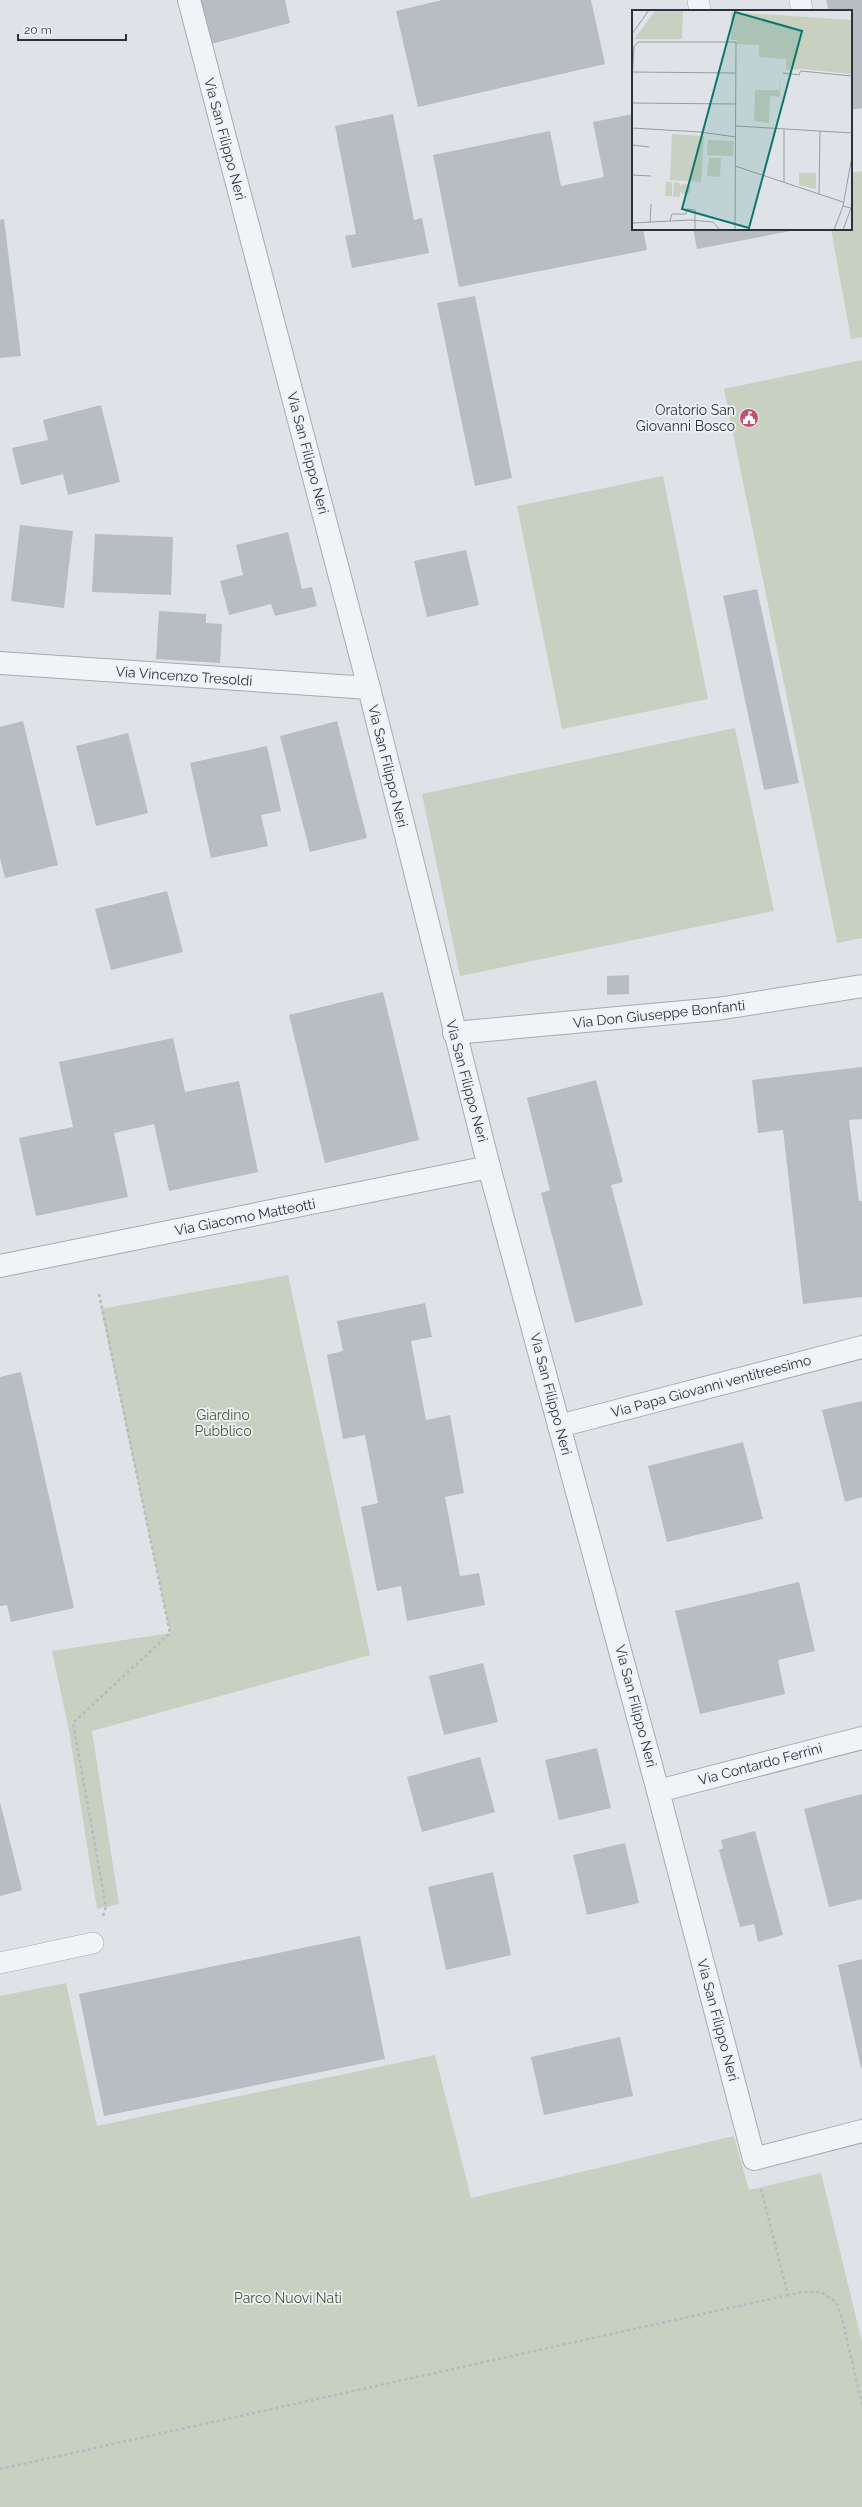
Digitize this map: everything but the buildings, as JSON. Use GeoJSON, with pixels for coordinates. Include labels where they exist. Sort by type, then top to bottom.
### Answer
{"type":"FeatureCollection","features":[{"type":"Feature","properties":{"kind":"street","name":"Via San Filippo Neri"},"geometry":{"type":"LineString","coordinates":[[189,0],[369,688],[454,1033],[489,1167],[658,1790],[754,2159]]}},
{"type":"Feature","properties":{"kind":"street","name":"Via Vincenzo Tresoldi"},"geometry":{"type":"LineString","coordinates":[[0,664],[369,688]]}},
{"type":"Feature","properties":{"kind":"street","name":"Via Don Giuseppe Bonfanti"},"geometry":{"type":"LineString","coordinates":[[454,1033],[699,1011],[862,986]]}},
{"type":"Feature","properties":{"kind":"street","name":"Via Giacomo Matteotti"},"geometry":{"type":"LineString","coordinates":[[0,1266],[489,1167]]}},
{"type":"Feature","properties":{"kind":"street","name":"Via Papa Giovanni ventitreesimo"},"geometry":{"type":"LineString","coordinates":[[559,1426],[862,1347]]}},
{"type":"Feature","properties":{"kind":"street","name":"Via Contardo Ferrini"},"geometry":{"type":"LineString","coordinates":[[658,1790],[862,1738]]}},
{"type":"Feature","properties":{"kind":"street"},"geometry":{"type":"LineString","coordinates":[[754,2159],[862,2131]]}},
{"type":"Feature","properties":{"kind":"lane"},"geometry":{"type":"LineString","coordinates":[[698,0],[700,10]]}},
{"type":"Feature","properties":{"kind":"lane"},"geometry":{"type":"LineString","coordinates":[[800,0],[802,10]]}},
{"type":"Feature","properties":{"kind":"lane"},"geometry":{"type":"LineString","coordinates":[[0,1963],[92,1943]]}},
{"type":"Feature","properties":{"kind":"path"},"geometry":{"type":"LineString","coordinates":[[92,1943],[106,1907],[74,1723],[170,1633],[99,1294]]}},
{"type":"Feature","properties":{"kind":"path"},"geometry":{"type":"LineString","coordinates":[[754,2159],[788,2295]]}},
{"type":"Feature","properties":{"kind":"path"},"geometry":{"type":"LineString","coordinates":[[0,2469],[803,2292],[821,2292],[836,2302],[842,2318],[862,2405]]}},
{"type":"Feature","properties":{"kind":"green space"},"geometry":{"type":"Polygon","coordinates":[[[862,171],[862,337],[851,339],[831,230],[852,230],[852,173],[862,171]]]}},
{"type":"Feature","properties":{"kind":"green space"},"geometry":{"type":"Polygon","coordinates":[[[862,360],[862,938],[837,943],[724,389],[862,360]]]}},
{"type":"Feature","properties":{"kind":"green space"},"geometry":{"type":"Polygon","coordinates":[[[663,476],[708,699],[562,729],[517,506],[663,476]]]}},
{"type":"Feature","properties":{"kind":"green space"},"geometry":{"type":"Polygon","coordinates":[[[735,728],[774,911],[460,976],[422,794],[735,728]]]}},
{"type":"Feature","properties":{"kind":"green space","name":"Giardino Pubblico"},"geometry":{"type":"Polygon","coordinates":[[[288,1275],[370,1655],[92,1731],[119,1904],[97,1909],[69,1731],[52,1651],[170,1633],[101,1309],[288,1275]]]}},
{"type":"Feature","properties":{"kind":"green space","name":"Parco Nuovi Nati"},"geometry":{"type":"Polygon","coordinates":[[[66,1983],[97,2126],[435,2055],[471,2198],[734,2136],[749,2190],[821,2173],[862,2342],[862,2507],[0,2507],[0,1996],[66,1983]]]}},
{"type":"Feature","properties":{"kind":"place","name":"Oratorio San Giovanni Bosco"},"geometry":{"type":"Point","coordinates":[749,418]}}]}
